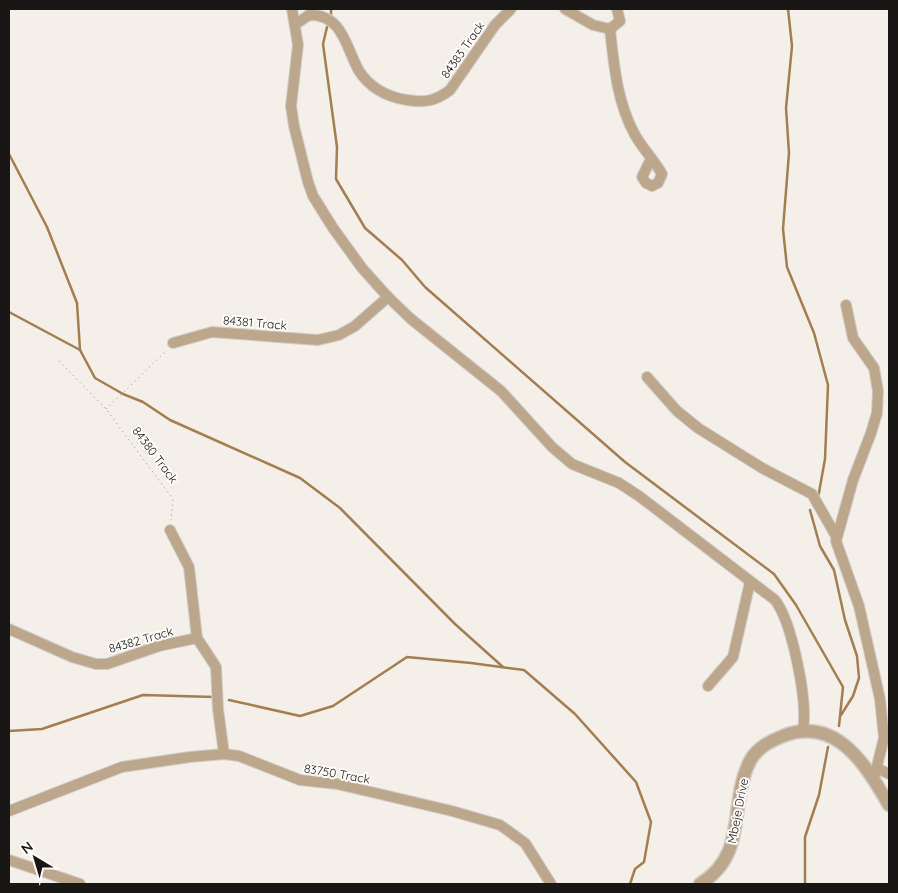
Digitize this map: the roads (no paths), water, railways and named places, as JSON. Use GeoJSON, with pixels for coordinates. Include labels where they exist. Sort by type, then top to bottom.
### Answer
{"type":"FeatureCollection","features":[{"type":"Feature","properties":{"kind":"street"},"geometry":{"type":"LineString","coordinates":[[292,9],[296,24],[298,58],[292,106],[308,182],[333,228],[362,268],[411,319],[501,391],[552,447],[572,464],[618,483],[639,496],[775,600],[784,614],[804,701],[803,729],[820,733],[848,748],[875,773],[889,805]]}},
{"type":"Feature","properties":{"kind":"street","name":"84383 Track"},"geometry":{"type":"LineString","coordinates":[[296,24],[308,15],[320,16],[344,34],[360,72],[379,91],[392,97],[422,102],[437,99],[450,90],[495,25],[511,9]]}},
{"type":"Feature","properties":{"kind":"street"},"geometry":{"type":"LineString","coordinates":[[565,9],[593,25],[610,29]]}},
{"type":"Feature","properties":{"kind":"street"},"geometry":{"type":"LineString","coordinates":[[610,29],[620,21],[617,9]]}},
{"type":"Feature","properties":{"kind":"street"},"geometry":{"type":"LineString","coordinates":[[610,29],[616,85],[634,134],[651,159]]}},
{"type":"Feature","properties":{"kind":"street","name":"84381 Track"},"geometry":{"type":"LineString","coordinates":[[173,343],[212,332],[318,340],[338,335],[355,326],[388,297]]}},
{"type":"Feature","properties":{"kind":"street"},"geometry":{"type":"LineString","coordinates":[[846,305],[853,338],[874,368],[878,402],[871,433],[857,468],[836,536],[837,548],[860,606],[880,699],[884,738],[875,773]]}},
{"type":"Feature","properties":{"kind":"street"},"geometry":{"type":"LineString","coordinates":[[648,377],[677,411],[698,428],[762,468],[812,494],[836,536]]}},
{"type":"Feature","properties":{"kind":"street"},"geometry":{"type":"LineString","coordinates":[[170,530],[190,567],[197,638],[213,660],[218,675],[218,709],[224,754]]}},
{"type":"Feature","properties":{"kind":"street"},"geometry":{"type":"LineString","coordinates":[[708,686],[733,657],[750,582]]}},
{"type":"Feature","properties":{"kind":"street","name":"84382 Track"},"geometry":{"type":"LineString","coordinates":[[9,628],[78,659],[96,664],[107,664],[159,646],[197,638]]}},
{"type":"Feature","properties":{"kind":"street","name":"Mbeje Drive"},"geometry":{"type":"LineString","coordinates":[[700,884],[721,868],[727,858],[735,831],[743,784],[751,760],[758,750],[770,742],[803,729]]}},
{"type":"Feature","properties":{"kind":"street","name":"83750 Track"},"geometry":{"type":"LineString","coordinates":[[9,811],[122,768],[146,762],[224,754],[250,760],[300,780],[337,784],[452,811],[500,826],[525,843],[551,884]]}},
{"type":"Feature","properties":{"kind":"street"},"geometry":{"type":"LineString","coordinates":[[875,773],[889,774]]}},
{"type":"Feature","properties":{"kind":"street"},"geometry":{"type":"LineString","coordinates":[[9,860],[35,871],[80,884]]}},
{"type":"Feature","properties":{"kind":"waterway"},"geometry":{"type":"LineString","coordinates":[[331,9],[331,17]]}},
{"type":"Feature","properties":{"kind":"waterway"},"geometry":{"type":"LineString","coordinates":[[788,9],[792,46],[786,108],[789,153],[783,229],[787,267],[814,333],[828,385],[825,459],[818,498]]}},
{"type":"Feature","properties":{"kind":"waterway"},"geometry":{"type":"LineString","coordinates":[[327,27],[323,44],[337,147],[336,179],[365,228],[402,260],[425,287],[625,462],[774,574],[796,605],[843,687],[839,726]]}},
{"type":"Feature","properties":{"kind":"waterway"},"geometry":{"type":"LineString","coordinates":[[9,154],[47,227],[77,303],[80,350],[95,378],[123,394],[143,402],[170,420],[300,478],[340,508],[455,624],[503,667]]}},
{"type":"Feature","properties":{"kind":"waterway"},"geometry":{"type":"LineString","coordinates":[[9,312],[80,350]]}},
{"type":"Feature","properties":{"kind":"waterway"},"geometry":{"type":"LineString","coordinates":[[810,510],[820,546],[834,570],[845,620],[857,656],[859,678],[853,696],[841,715]]}},
{"type":"Feature","properties":{"kind":"waterway"},"geometry":{"type":"LineString","coordinates":[[229,700],[300,716],[333,706],[407,657],[524,670],[575,714],[636,782],[651,822],[644,862],[635,869],[630,884]]}},
{"type":"Feature","properties":{"kind":"waterway"},"geometry":{"type":"LineString","coordinates":[[9,731],[42,729],[143,695],[214,697]]}},
{"type":"Feature","properties":{"kind":"waterway"},"geometry":{"type":"LineString","coordinates":[[805,884],[805,837],[819,795],[828,747]]}}]}
